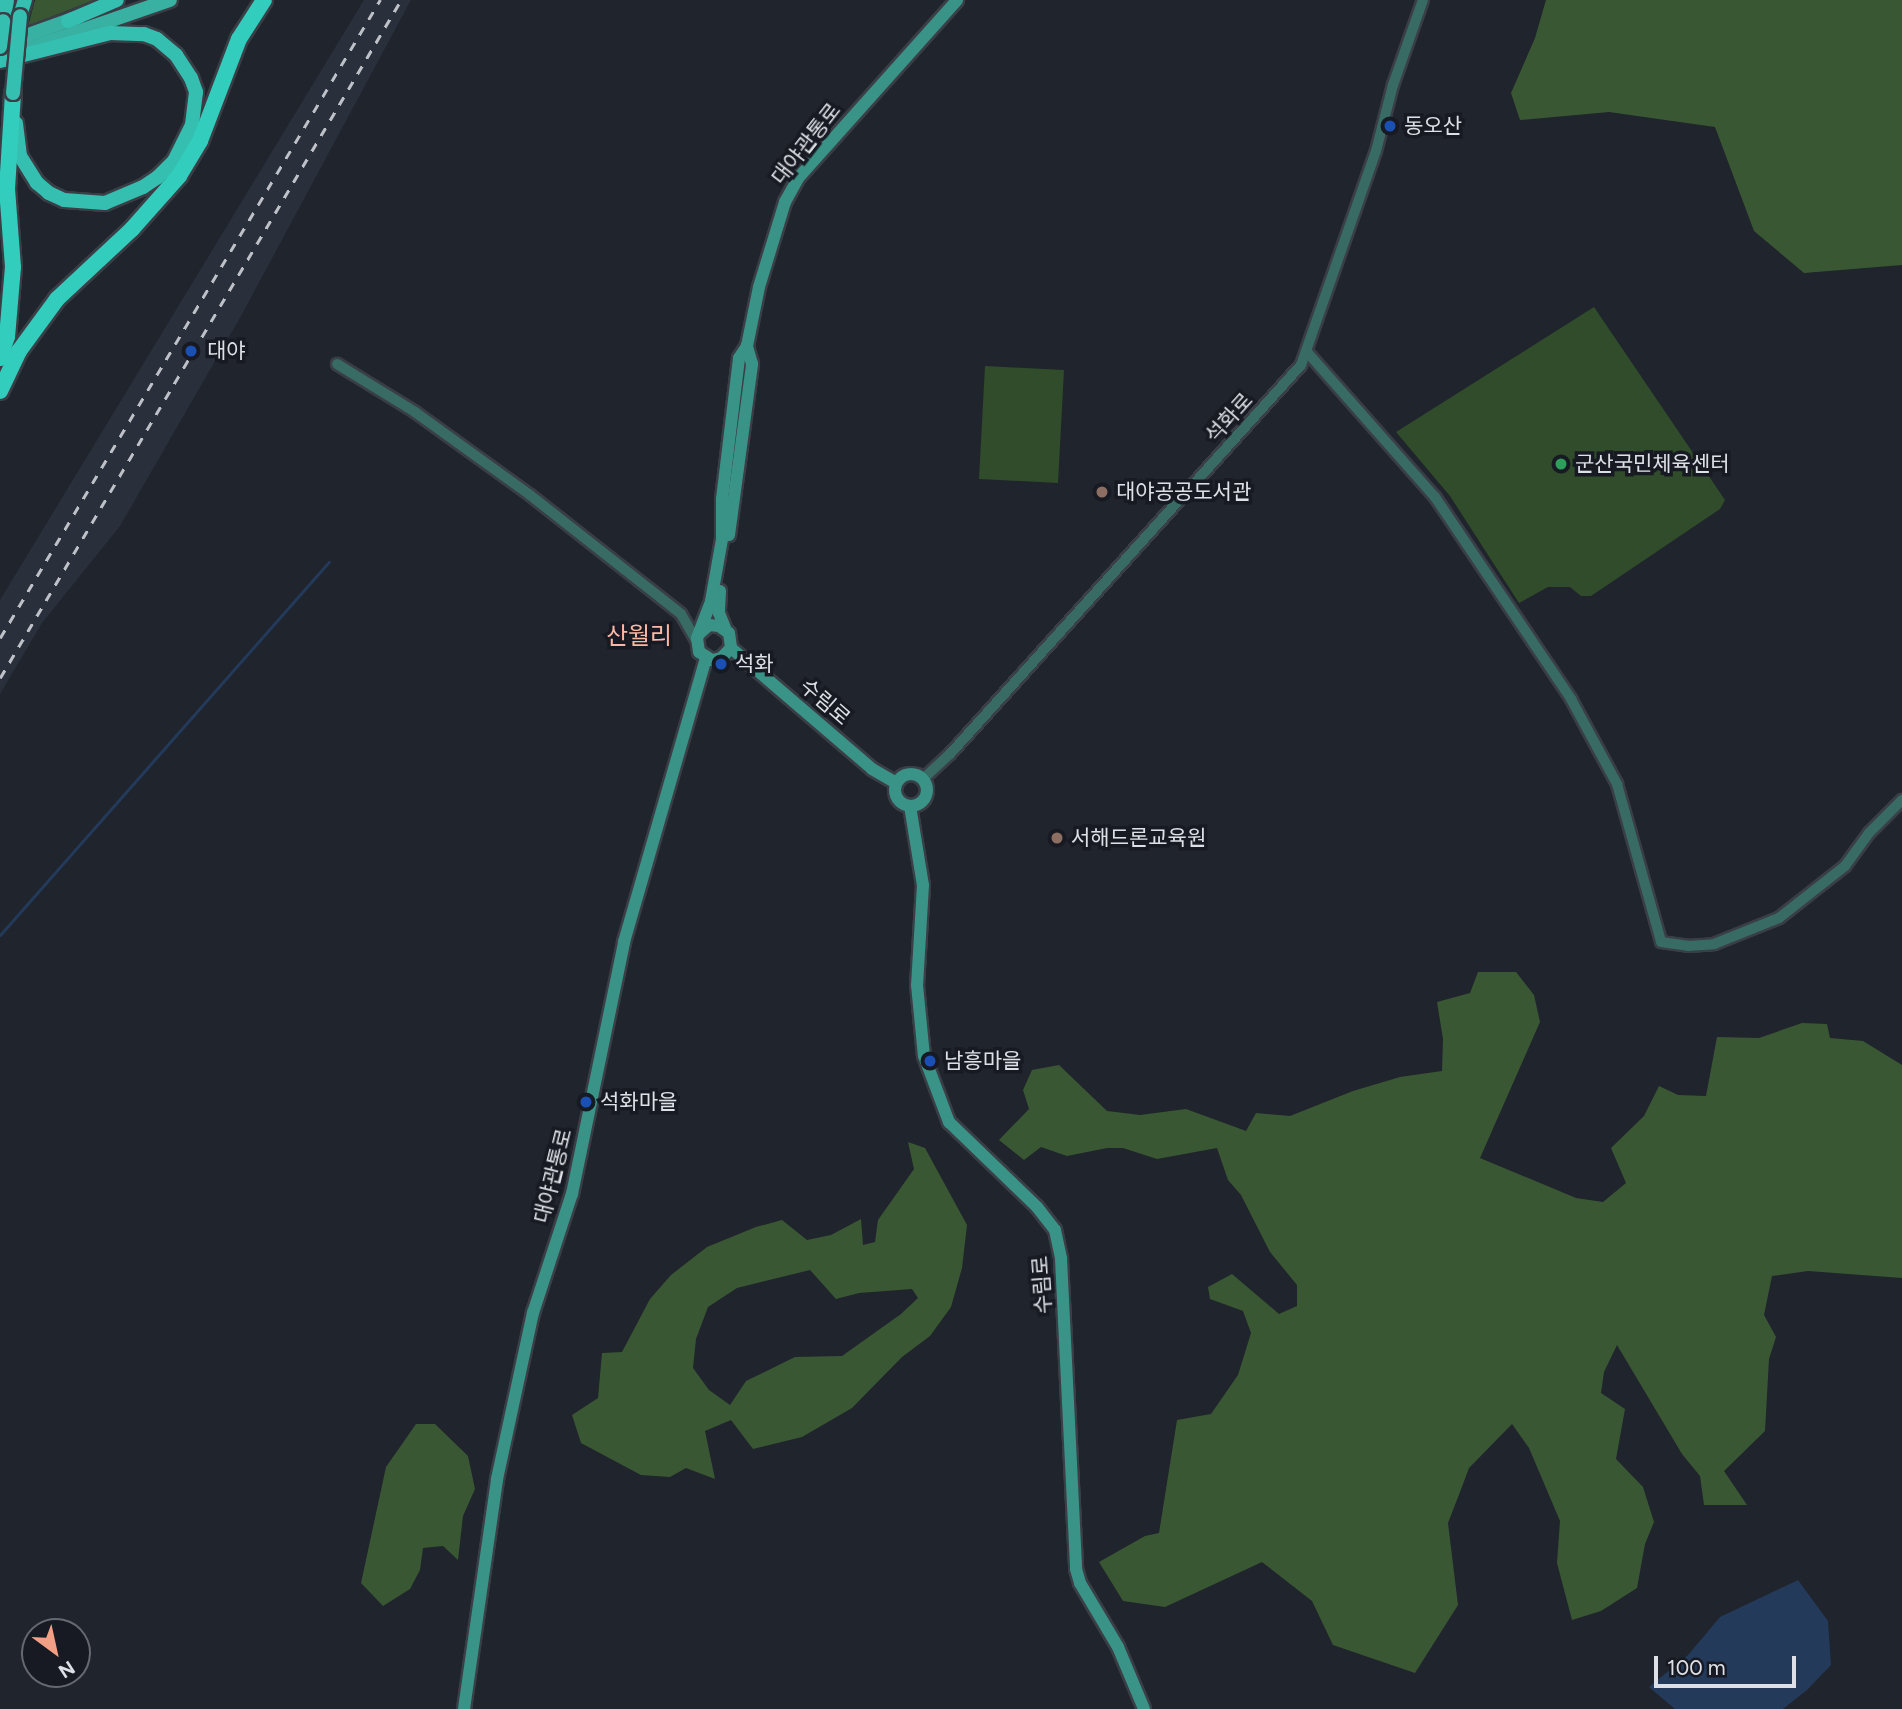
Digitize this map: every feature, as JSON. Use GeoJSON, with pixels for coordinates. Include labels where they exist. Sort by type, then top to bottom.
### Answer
{"type":"FeatureCollection","features":[{"type":"Feature","properties":{"kind":"highway"},"geometry":{"type":"LineString","coordinates":[[0,46],[7,0]]}},
{"type":"Feature","properties":{"kind":"highway"},"geometry":{"type":"LineString","coordinates":[[0,358],[7,337],[13,267],[6,189],[20,16],[24,0]]}},
{"type":"Feature","properties":{"kind":"highway"},"geometry":{"type":"LineString","coordinates":[[68,21],[117,0]]}},
{"type":"Feature","properties":{"kind":"highway"},"geometry":{"type":"LineString","coordinates":[[0,391],[19,351],[57,299],[132,229],[179,176],[200,141],[239,39],[264,0]]}},
{"type":"Feature","properties":{"kind":"highway"},"geometry":{"type":"LineString","coordinates":[[0,60],[110,33],[144,34],[168,47],[185,66],[196,92],[196,107],[186,142],[158,177],[125,197],[105,203],[85,204],[49,193],[27,170],[19,148],[13,93]]}},
{"type":"Feature","properties":{"kind":"main road"},"geometry":{"type":"LineString","coordinates":[[0,46],[130,0]]}},
{"type":"Feature","properties":{"kind":"main road"},"geometry":{"type":"LineString","coordinates":[[0,60],[170,0]]}},
{"type":"Feature","properties":{"kind":"main road","name":"대야관통로"},"geometry":{"type":"LineString","coordinates":[[699,634],[711,601],[722,540],[730,427],[739,358],[747,346],[771,241],[785,202],[799,177],[957,0]]}},
{"type":"Feature","properties":{"kind":"main road","name":"대야관통로"},"geometry":{"type":"LineString","coordinates":[[725,628],[718,602],[752,364],[747,346]]}},
{"type":"Feature","properties":{"kind":"main road"},"geometry":{"type":"LineString","coordinates":[[709,625],[725,628],[732,640],[731,648],[722,658],[706,658],[699,652],[699,634],[709,625]]}},
{"type":"Feature","properties":{"kind":"main road","name":"수림로"},"geometry":{"type":"LineString","coordinates":[[731,648],[873,769],[896,783],[898,800],[910,806],[922,885],[917,985],[924,1056],[949,1122],[1037,1207],[1055,1230],[1061,1259],[1076,1569],[1080,1583],[1118,1647],[1141,1696],[1144,1709]]}},
{"type":"Feature","properties":{"kind":"main road","name":"대야관통로"},"geometry":{"type":"LineString","coordinates":[[464,1709],[497,1479],[533,1313],[572,1194],[624,942],[706,658]]}},
{"type":"Feature","properties":{"kind":"main road"},"geometry":{"type":"LineString","coordinates":[[896,783],[906,774],[917,775],[923,779],[926,796],[919,804],[910,806]]}},
{"type":"Feature","properties":{"kind":"street","name":"석화로"},"geometry":{"type":"LineString","coordinates":[[923,779],[950,754],[1290,379],[1307,352],[1423,0]]}},
{"type":"Feature","properties":{"kind":"street"},"geometry":{"type":"LineString","coordinates":[[1307,352],[1435,497],[1571,699],[1617,784],[1661,942],[1688,946],[1714,944],[1779,918],[1845,866],[1869,833],[1902,800]]}},
{"type":"Feature","properties":{"kind":"street"},"geometry":{"type":"LineString","coordinates":[[699,634],[455,432],[417,405],[339,363],[415,412],[530,495],[681,614],[699,634]]}},
{"type":"Feature","properties":{"kind":"shaded area"},"geometry":{"type":"Polygon","coordinates":[[[364,0],[411,0],[241,316],[120,526],[42,623],[0,694],[0,600],[364,0]]]}},
{"type":"Feature","properties":{"kind":"green space"},"geometry":{"type":"Polygon","coordinates":[[[35,0],[94,0],[28,26],[35,0]]]}},
{"type":"Feature","properties":{"kind":"green space"},"geometry":{"type":"Polygon","coordinates":[[[1546,0],[1902,0],[1902,265],[1804,273],[1754,231],[1715,127],[1609,112],[1520,120],[1511,93],[1535,38],[1546,0]]]}},
{"type":"Feature","properties":{"kind":"green space","name":"군산국민체육센터"},"geometry":{"type":"Polygon","coordinates":[[[1594,307],[1725,500],[1720,509],[1591,596],[1581,596],[1570,587],[1548,587],[1519,603],[1450,496],[1396,432],[1594,307]]]}},
{"type":"Feature","properties":{"kind":"green space"},"geometry":{"type":"Polygon","coordinates":[[[985,366],[1064,370],[1058,483],[979,479],[985,366]]]}},
{"type":"Feature","properties":{"kind":"green space"},"geometry":{"type":"Polygon","coordinates":[[[1478,972],[1516,972],[1534,995],[1540,1022],[1480,1158],[1576,1198],[1603,1202],[1626,1183],[1611,1148],[1644,1116],[1659,1086],[1678,1095],[1706,1096],[1717,1037],[1759,1038],[1802,1023],[1827,1024],[1830,1038],[1863,1041],[1902,1065],[1902,1278],[1808,1271],[1772,1276],[1764,1315],[1776,1337],[1769,1359],[1765,1431],[1724,1471],[1747,1505],[1704,1505],[1700,1476],[1682,1454],[1617,1345],[1604,1372],[1601,1393],[1625,1409],[1616,1459],[1643,1487],[1654,1522],[1645,1544],[1637,1588],[1601,1611],[1572,1620],[1557,1563],[1560,1521],[1529,1448],[1512,1424],[1469,1468],[1448,1523],[1458,1605],[1415,1673],[1333,1645],[1312,1601],[1262,1562],[1165,1607],[1123,1601],[1099,1562],[1145,1536],[1159,1533],[1177,1420],[1211,1414],[1238,1375],[1251,1333],[1243,1311],[1210,1299],[1208,1287],[1232,1274],[1279,1314],[1297,1306],[1297,1285],[1270,1252],[1241,1195],[1228,1180],[1217,1148],[1157,1159],[1123,1148],[1107,1148],[1067,1156],[1041,1147],[1024,1160],[999,1140],[1029,1109],[1023,1090],[1032,1070],[1059,1065],[1107,1111],[1140,1115],[1186,1109],[1246,1131],[1256,1113],[1290,1116],[1353,1091],[1400,1077],[1442,1071],[1443,1039],[1437,1002],[1470,993],[1478,972]]]}},
{"type":"Feature","properties":{"kind":"green space"},"geometry":{"type":"Polygon","coordinates":[[[908,1142],[925,1148],[967,1225],[962,1268],[951,1307],[930,1336],[902,1357],[852,1408],[802,1437],[753,1449],[731,1420],[705,1431],[715,1479],[686,1468],[670,1477],[641,1475],[581,1443],[572,1415],[598,1398],[602,1353],[622,1352],[650,1299],[671,1275],[707,1247],[756,1227],[782,1220],[807,1240],[831,1235],[861,1219],[863,1245],[875,1242],[878,1220],[914,1169],[908,1142]],[[810,1270],[737,1288],[708,1307],[696,1339],[693,1368],[709,1390],[730,1405],[746,1381],[795,1357],[842,1356],[901,1314],[918,1298],[912,1289],[859,1293],[836,1299],[810,1270]]]}},
{"type":"Feature","properties":{"kind":"green space"},"geometry":{"type":"Polygon","coordinates":[[[416,1424],[435,1424],[468,1456],[475,1489],[463,1516],[458,1560],[443,1546],[423,1548],[420,1570],[410,1589],[383,1606],[361,1583],[386,1467],[416,1424]]]}},
{"type":"Feature","properties":{"kind":"water"},"geometry":{"type":"Polygon","coordinates":[[[1798,1580],[1828,1621],[1831,1665],[1807,1690],[1783,1709],[1675,1709],[1649,1687],[1688,1655],[1720,1617],[1798,1580]]]}},
{"type":"Feature","properties":{"kind":"waterway"},"geometry":{"type":"LineString","coordinates":[[0,935],[329,562]]}},
{"type":"Feature","properties":{"kind":"railway"},"geometry":{"type":"LineString","coordinates":[[0,638],[380,0]]}},
{"type":"Feature","properties":{"kind":"railway"},"geometry":{"type":"LineString","coordinates":[[0,678],[401,0]]}},
{"type":"Feature","properties":{"kind":"place","name":"동오산"},"geometry":{"type":"Point","coordinates":[1390,126]}},
{"type":"Feature","properties":{"kind":"place","name":"대야"},"geometry":{"type":"Point","coordinates":[191,351]}},
{"type":"Feature","properties":{"kind":"place","name":"군산국민체육센터"},"geometry":{"type":"Point","coordinates":[1561,464]}},
{"type":"Feature","properties":{"kind":"place","name":"대야공공도서관"},"geometry":{"type":"Point","coordinates":[1102,492]}},
{"type":"Feature","properties":{"kind":"place","name":"석화"},"geometry":{"type":"Point","coordinates":[721,664]}},
{"type":"Feature","properties":{"kind":"place","name":"서해드론교육원"},"geometry":{"type":"Point","coordinates":[1057,838]}},
{"type":"Feature","properties":{"kind":"place","name":"남흥마을"},"geometry":{"type":"Point","coordinates":[930,1061]}},
{"type":"Feature","properties":{"kind":"place","name":"석화마을"},"geometry":{"type":"Point","coordinates":[586,1102]}},
{"type":"Feature","properties":{"kind":"district","name":"산월리"},"geometry":{"type":"Point","coordinates":[639,636]}}]}
